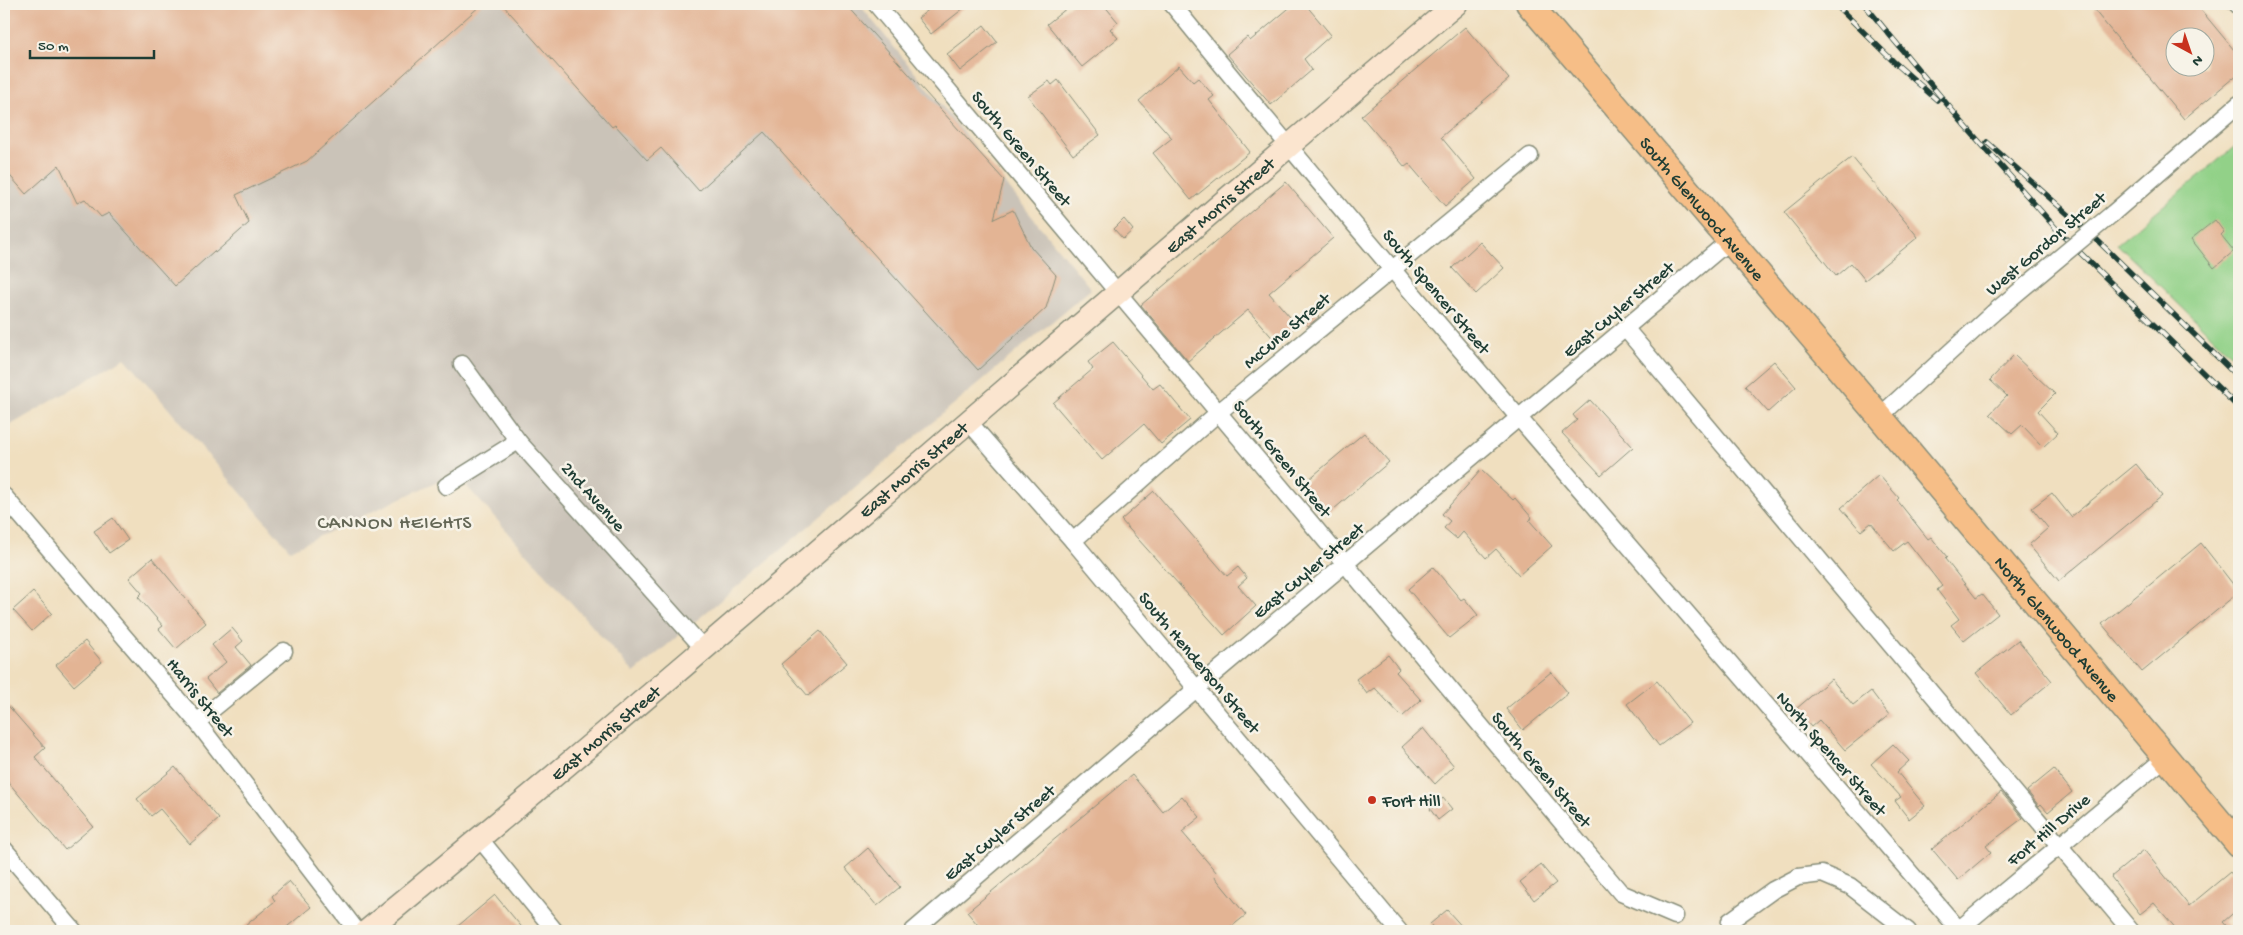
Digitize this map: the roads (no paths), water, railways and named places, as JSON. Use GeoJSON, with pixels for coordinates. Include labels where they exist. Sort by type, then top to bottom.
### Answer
{"type":"FeatureCollection","features":[{"type":"Feature","properties":{"kind":"main road","name":"East Morris Street"},"geometry":{"type":"LineString","coordinates":[[367,931],[480,839],[704,649],[1288,145],[1456,4]]}},
{"type":"Feature","properties":{"kind":"main road","name":"South Glenwood Avenue"},"geometry":{"type":"LineString","coordinates":[[1529,4],[1877,413]]}},
{"type":"Feature","properties":{"kind":"main road","name":"North Glenwood Avenue"},"geometry":{"type":"LineString","coordinates":[[1877,413],[2239,845]]}},
{"type":"Feature","properties":{"kind":"street","name":"South Green Street"},"geometry":{"type":"LineString","coordinates":[[876,4],[1621,893],[1675,916]]}},
{"type":"Feature","properties":{"kind":"street","name":"South Spencer Street"},"geometry":{"type":"LineString","coordinates":[[1172,4],[1519,419],[1675,600]]}},
{"type":"Feature","properties":{"kind":"street","name":"West Gordon Street"},"geometry":{"type":"LineString","coordinates":[[1877,413],[2239,104]]}},
{"type":"Feature","properties":{"kind":"street","name":"McCune Street"},"geometry":{"type":"LineString","coordinates":[[1073,541],[1219,412],[1530,156]]}},
{"type":"Feature","properties":{"kind":"street","name":"East Cuyler Street"},"geometry":{"type":"LineString","coordinates":[[913,931],[1196,689],[1730,240]]}},
{"type":"Feature","properties":{"kind":"street"},"geometry":{"type":"LineString","coordinates":[[1625,328],[2131,931]]}},
{"type":"Feature","properties":{"kind":"street","name":"2nd Avenue"},"geometry":{"type":"LineString","coordinates":[[462,364],[518,441],[704,649]]}},
{"type":"Feature","properties":{"kind":"street","name":"South Henderson Street"},"geometry":{"type":"LineString","coordinates":[[968,421],[1073,541],[1399,931]]}},
{"type":"Feature","properties":{"kind":"street"},"geometry":{"type":"LineString","coordinates":[[446,486],[518,441]]}},
{"type":"Feature","properties":{"kind":"street","name":"Harris Street"},"geometry":{"type":"LineString","coordinates":[[4,496],[197,722],[357,931]]}},
{"type":"Feature","properties":{"kind":"street","name":"North Spencer Street"},"geometry":{"type":"LineString","coordinates":[[1675,600],[1959,931]]}},
{"type":"Feature","properties":{"kind":"street"},"geometry":{"type":"LineString","coordinates":[[197,722],[284,651]]}},
{"type":"Feature","properties":{"kind":"street","name":"Fort Hill Drive"},"geometry":{"type":"LineString","coordinates":[[1959,931],[2059,845],[2165,758]]}},
{"type":"Feature","properties":{"kind":"street"},"geometry":{"type":"LineString","coordinates":[[480,839],[555,931]]}},
{"type":"Feature","properties":{"kind":"street"},"geometry":{"type":"LineString","coordinates":[[4,849],[74,931]]}},
{"type":"Feature","properties":{"kind":"street"},"geometry":{"type":"LineString","coordinates":[[1729,931],[1730,921],[1773,890],[1798,878],[1822,874],[1850,886],[1908,931]]}},
{"type":"Feature","properties":{"kind":"railway"},"geometry":{"type":"LineString","coordinates":[[1835,4],[1893,61],[1937,100]]}},
{"type":"Feature","properties":{"kind":"railway"},"geometry":{"type":"LineString","coordinates":[[1864,4],[1961,121],[2061,234],[2239,408]]}},
{"type":"Feature","properties":{"kind":"railway"},"geometry":{"type":"LineString","coordinates":[[1987,142],[2096,239],[2239,378]]}},
{"type":"Feature","properties":{"kind":"place","name":"Fort Hill"},"geometry":{"type":"Point","coordinates":[1372,800]}},
{"type":"Feature","properties":{"kind":"district","name":"CANNON HEIGHTS"},"geometry":{"type":"Point","coordinates":[395,521]}}]}
